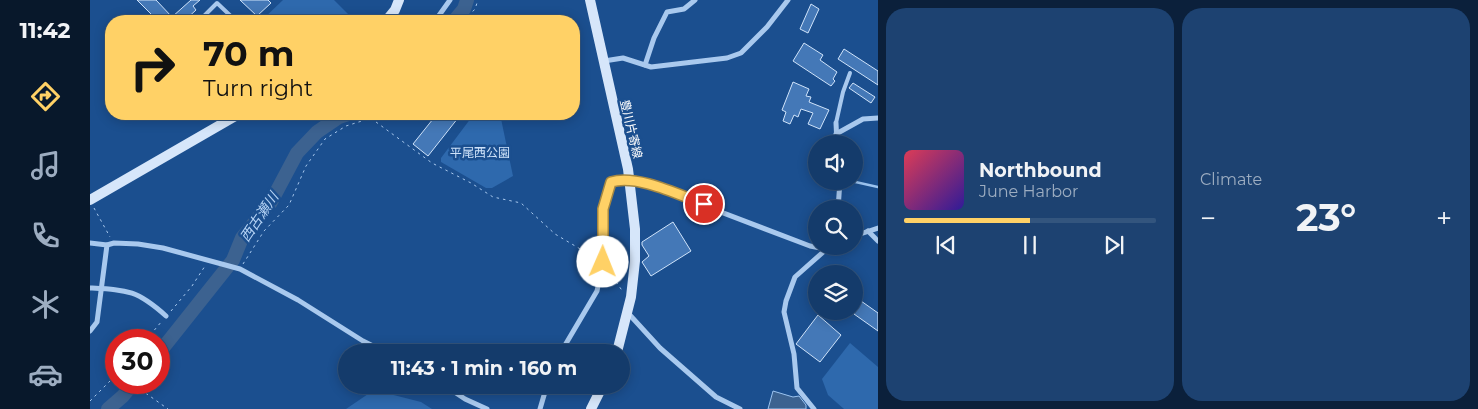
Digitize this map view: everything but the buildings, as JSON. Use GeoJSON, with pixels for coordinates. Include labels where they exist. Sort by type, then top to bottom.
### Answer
{"type":"FeatureCollection","features":[{"type":"Feature","properties":{"kind":"main road"},"geometry":{"type":"LineString","coordinates":[[391,15],[399,0]]}},
{"type":"Feature","properties":{"kind":"main road","name":"豊川片寄線"},"geometry":{"type":"LineString","coordinates":[[590,0],[630,181],[635,229],[635,261],[631,297],[619,344]]}},
{"type":"Feature","properties":{"kind":"main road"},"geometry":{"type":"LineString","coordinates":[[92,204],[228,120]]}},
{"type":"Feature","properties":{"kind":"main road"},"geometry":{"type":"LineString","coordinates":[[591,409],[598,394]]}},
{"type":"Feature","properties":{"kind":"street"},"geometry":{"type":"LineString","coordinates":[[439,15],[450,0]]}},
{"type":"Feature","properties":{"kind":"street"},"geometry":{"type":"LineString","coordinates":[[645,65],[654,38],[667,12],[684,9],[695,0]]}},
{"type":"Feature","properties":{"kind":"street"},"geometry":{"type":"LineString","coordinates":[[603,61],[623,58],[651,67],[727,58],[740,53],[767,27],[788,0]]}},
{"type":"Feature","properties":{"kind":"street"},"geometry":{"type":"LineString","coordinates":[[836,124],[836,134],[864,118],[878,118]]}},
{"type":"Feature","properties":{"kind":"street"},"geometry":{"type":"LineString","coordinates":[[567,344],[597,291],[603,262],[603,209],[611,182],[619,179],[650,185],[808,245]]}},
{"type":"Feature","properties":{"kind":"street"},"geometry":{"type":"LineString","coordinates":[[863,233],[878,228]]}},
{"type":"Feature","properties":{"kind":"street"},"geometry":{"type":"LineString","coordinates":[[868,231],[878,241]]}},
{"type":"Feature","properties":{"kind":"street"},"geometry":{"type":"LineString","coordinates":[[90,242],[107,245],[114,243],[163,248],[240,268],[298,300],[368,344]]}},
{"type":"Feature","properties":{"kind":"street"},"geometry":{"type":"LineString","coordinates":[[90,331],[97,322],[107,245]]}},
{"type":"Feature","properties":{"kind":"street"},"geometry":{"type":"LineString","coordinates":[[814,409],[797,388],[794,354],[784,312],[795,277],[820,255]]}},
{"type":"Feature","properties":{"kind":"street"},"geometry":{"type":"LineString","coordinates":[[90,288],[131,292],[150,302],[166,316]]}},
{"type":"Feature","properties":{"kind":"street"},"geometry":{"type":"LineString","coordinates":[[628,313],[660,348],[716,397],[740,409]]}},
{"type":"Feature","properties":{"kind":"street"},"geometry":{"type":"LineString","coordinates":[[458,394],[487,409]]}},
{"type":"Feature","properties":{"kind":"street"},"geometry":{"type":"LineString","coordinates":[[540,409],[544,394]]}},
{"type":"Feature","properties":{"kind":"lane"},"geometry":{"type":"LineString","coordinates":[[205,15],[217,3],[230,15]]}},
{"type":"Feature","properties":{"kind":"lane"},"geometry":{"type":"LineString","coordinates":[[836,124],[843,92],[850,73]]}},
{"type":"Feature","properties":{"kind":"path"},"geometry":{"type":"LineString","coordinates":[[469,15],[475,8],[478,0]]}},
{"type":"Feature","properties":{"kind":"path"},"geometry":{"type":"LineString","coordinates":[[240,268],[264,231],[289,205],[306,166],[324,139],[346,126],[365,120]]}},
{"type":"Feature","properties":{"kind":"path"},"geometry":{"type":"LineString","coordinates":[[374,120],[432,163],[493,197],[521,203],[555,234],[603,262],[622,292],[631,297]]}},
{"type":"Feature","properties":{"kind":"path"},"geometry":{"type":"LineString","coordinates":[[92,204],[114,243]]}},
{"type":"Feature","properties":{"kind":"path"},"geometry":{"type":"LineString","coordinates":[[155,329],[192,286],[208,260]]}},
{"type":"Feature","properties":{"kind":"path"},"geometry":{"type":"LineString","coordinates":[[90,401],[105,386]]}},
{"type":"Feature","properties":{"kind":"path"},"geometry":{"type":"LineString","coordinates":[[147,394],[168,409]]}},
{"type":"Feature","properties":{"kind":"green space"},"geometry":{"type":"Polygon","coordinates":[[[283,0],[334,0],[348,14],[346,15],[267,15],[283,0]]]}},
{"type":"Feature","properties":{"kind":"green space","name":"平尾西公園"},"geometry":{"type":"Polygon","coordinates":[[[470,120],[501,120],[513,176],[492,188],[486,188],[441,162],[441,158],[470,120]]]}},
{"type":"Feature","properties":{"kind":"green space"},"geometry":{"type":"Polygon","coordinates":[[[850,343],[878,367],[878,409],[844,409],[828,395],[822,379],[850,343]]]}},
{"type":"Feature","properties":{"kind":"green space"},"geometry":{"type":"Polygon","coordinates":[[[368,394],[390,394],[421,402],[432,409],[346,409],[368,394]]]}},
{"type":"Feature","properties":{"kind":"shaded area"},"geometry":{"type":"Polygon","coordinates":[[[773,391],[793,397],[799,396],[806,405],[806,409],[768,409],[773,391]]]}},
{"type":"Feature","properties":{"kind":"waterway","name":"西古瀬川"},"geometry":{"type":"LineString","coordinates":[[459,15],[464,9],[467,0]]}},
{"type":"Feature","properties":{"kind":"waterway","name":"西古瀬川"},"geometry":{"type":"LineString","coordinates":[[170,339],[233,260],[242,238],[271,202],[297,153],[317,132],[335,120]]}},
{"type":"Feature","properties":{"kind":"waterway"},"geometry":{"type":"LineString","coordinates":[[863,184],[878,187]]}},
{"type":"Feature","properties":{"kind":"waterway","name":"西古瀬川"},"geometry":{"type":"LineString","coordinates":[[108,409],[125,394]]}},
{"type":"Feature","properties":{"kind":"route"},"geometry":{"type":"LineString","coordinates":[[603,262],[603,209],[611,182],[619,179],[650,185],[704,204]]}}]}
